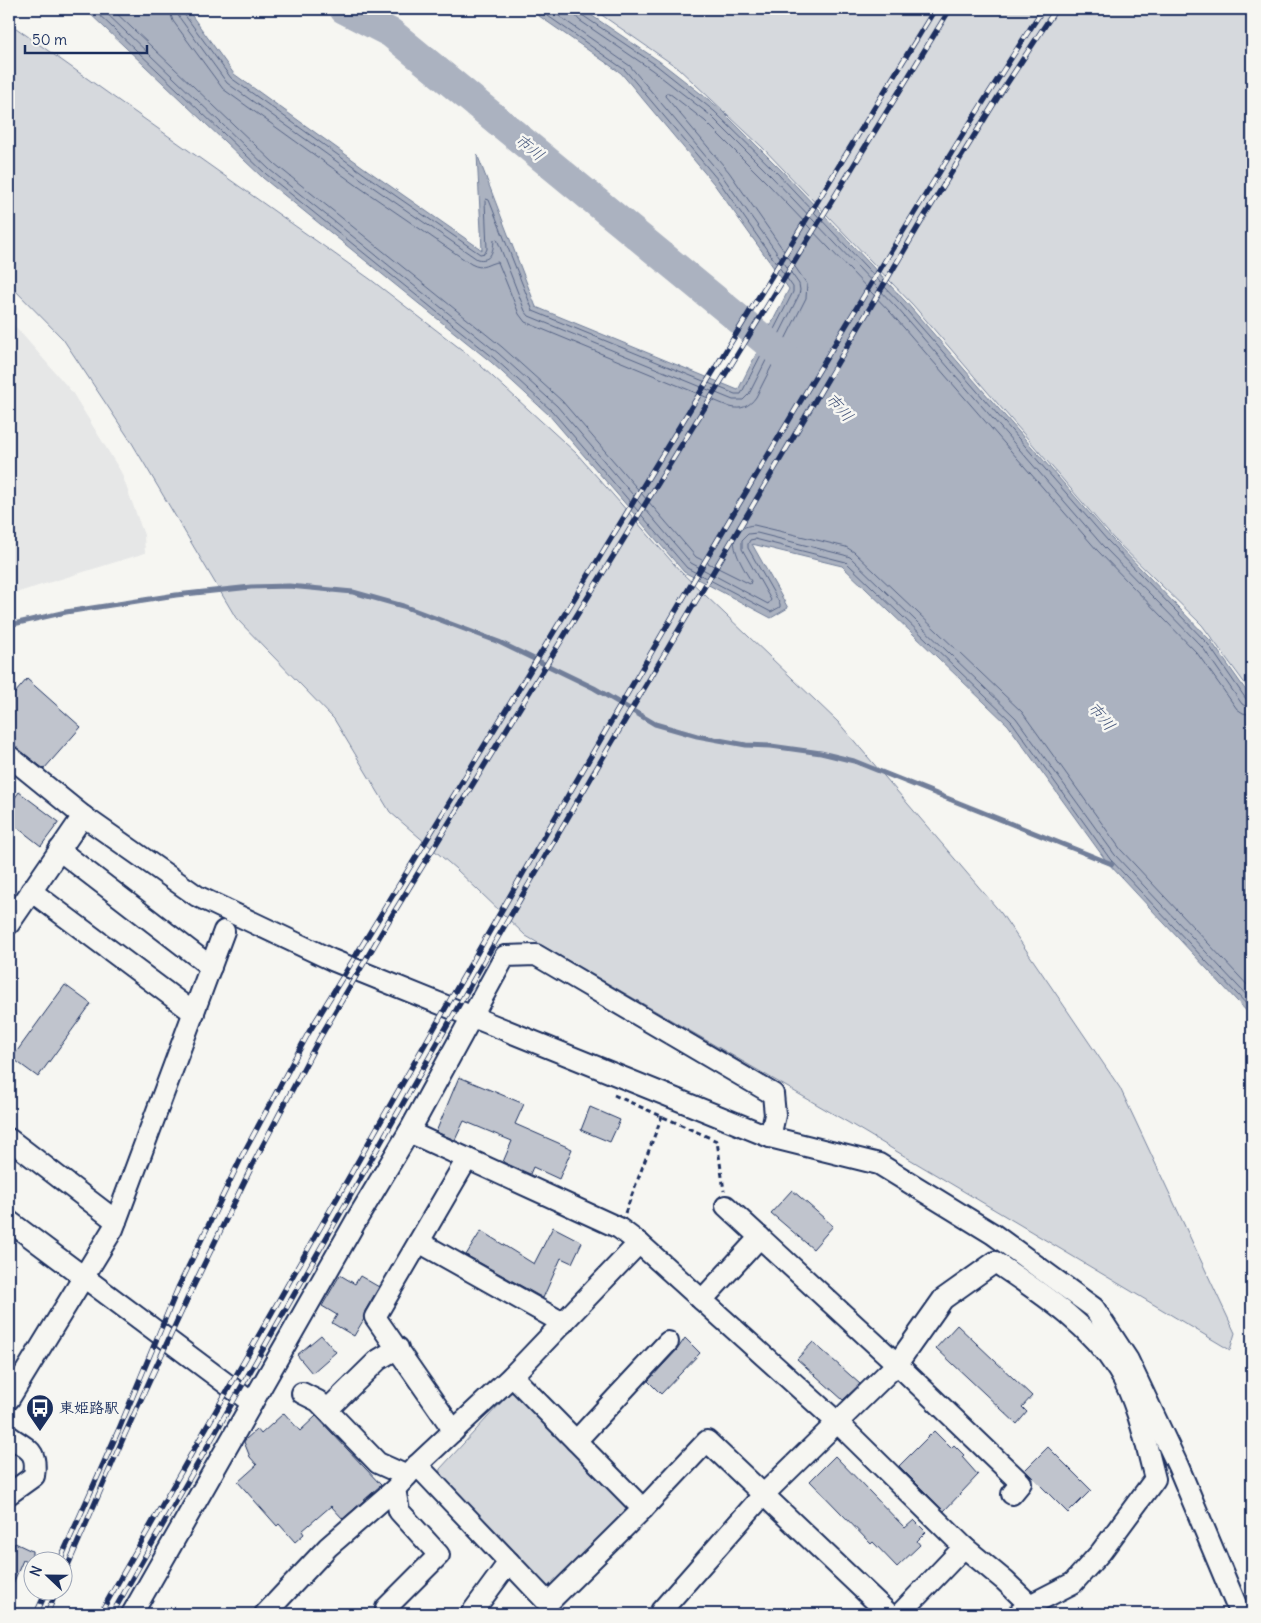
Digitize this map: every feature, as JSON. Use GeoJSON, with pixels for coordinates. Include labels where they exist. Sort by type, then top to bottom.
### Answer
{"type":"FeatureCollection","features":[{"type":"Feature","properties":{"kind":"street"},"geometry":{"type":"LineString","coordinates":[[9,756],[82,816],[197,896],[332,960],[770,1137],[879,1164],[993,1234],[1094,1308],[1178,1466],[1240,1614]]}},
{"type":"Feature","properties":{"kind":"street"},"geometry":{"type":"LineString","coordinates":[[10,918],[31,892],[82,816]]}},
{"type":"Feature","properties":{"kind":"street"},"geometry":{"type":"LineString","coordinates":[[59,850],[211,967]]}},
{"type":"Feature","properties":{"kind":"street"},"geometry":{"type":"LineString","coordinates":[[31,892],[194,1013]]}},
{"type":"Feature","properties":{"kind":"street"},"geometry":{"type":"LineString","coordinates":[[9,1399],[113,1229],[224,931]]}},
{"type":"Feature","properties":{"kind":"street"},"geometry":{"type":"LineString","coordinates":[[132,1614],[408,1132],[505,956],[536,955],[773,1094],[775,1115],[770,1137]]}},
{"type":"Feature","properties":{"kind":"street"},"geometry":{"type":"LineString","coordinates":[[408,1132],[619,1228],[640,1243],[838,1423],[964,1547],[1005,1580],[1024,1610],[1073,1583],[1101,1552],[1155,1479],[1123,1365],[1057,1304],[994,1262],[943,1299],[897,1364],[838,1423],[763,1495],[661,1610],[665,1614]]}},
{"type":"Feature","properties":{"kind":"street"},"geometry":{"type":"LineString","coordinates":[[9,1139],[116,1221]]}},
{"type":"Feature","properties":{"kind":"street"},"geometry":{"type":"LineString","coordinates":[[454,1431],[376,1317],[467,1159]]}},
{"type":"Feature","properties":{"kind":"street"},"geometry":{"type":"LineString","coordinates":[[726,1206],[897,1364],[1021,1483],[1012,1494]]}},
{"type":"Feature","properties":{"kind":"street"},"geometry":{"type":"LineString","coordinates":[[9,1221],[252,1403]]}},
{"type":"Feature","properties":{"kind":"street"},"geometry":{"type":"LineString","coordinates":[[702,1300],[760,1237]]}},
{"type":"Feature","properties":{"kind":"street"},"geometry":{"type":"LineString","coordinates":[[419,1242],[564,1323]]}},
{"type":"Feature","properties":{"kind":"street"},"geometry":{"type":"LineString","coordinates":[[265,1614],[328,1546],[406,1477],[512,1376],[640,1243]]}},
{"type":"Feature","properties":{"kind":"street"},"geometry":{"type":"LineString","coordinates":[[576,1441],[668,1342]]}},
{"type":"Feature","properties":{"kind":"street"},"geometry":{"type":"LineString","coordinates":[[327,1410],[378,1360],[398,1348]]}},
{"type":"Feature","properties":{"kind":"street"},"geometry":{"type":"LineString","coordinates":[[512,1376],[643,1509]]}},
{"type":"Feature","properties":{"kind":"street"},"geometry":{"type":"LineString","coordinates":[[302,1393],[318,1401],[378,1463],[406,1477],[509,1562],[548,1602],[643,1509],[707,1441],[889,1614]]}},
{"type":"Feature","properties":{"kind":"street"},"geometry":{"type":"LineString","coordinates":[[9,1436],[32,1454],[36,1462],[34,1476],[9,1494]]}},
{"type":"Feature","properties":{"kind":"street"},"geometry":{"type":"LineString","coordinates":[[392,1614],[386,1608],[439,1555],[399,1511],[406,1477]]}},
{"type":"Feature","properties":{"kind":"street"},"geometry":{"type":"LineString","coordinates":[[900,1614],[964,1547]]}},
{"type":"Feature","properties":{"kind":"street"},"geometry":{"type":"LineString","coordinates":[[471,1614],[509,1562]]}},
{"type":"Feature","properties":{"kind":"path"},"geometry":{"type":"LineString","coordinates":[[608,1093],[718,1141],[726,1206]]}},
{"type":"Feature","properties":{"kind":"path"},"geometry":{"type":"LineString","coordinates":[[619,1228],[662,1116]]}},
{"type":"Feature","properties":{"kind":"shaded area"},"geometry":{"type":"Polygon","coordinates":[[[593,9],[1252,9],[1252,693],[1202,625],[1113,538],[913,305],[762,147],[678,68],[593,9]]]}},
{"type":"Feature","properties":{"kind":"shaded area"},"geometry":{"type":"Polygon","coordinates":[[[9,23],[370,279],[470,356],[576,453],[681,572],[838,722],[1001,913],[1120,1088],[1235,1333],[1230,1350],[849,1123],[526,936],[456,869],[390,812],[334,719],[236,618],[132,443],[63,339],[9,284],[9,23]]]}},
{"type":"Feature","properties":{"kind":"shaded area"},"geometry":{"type":"Polygon","coordinates":[[[9,319],[72,392],[121,472],[144,535],[145,553],[9,595],[9,319]]]}},
{"type":"Feature","properties":{"kind":"shaded area"},"geometry":{"type":"Polygon","coordinates":[[[519,1392],[624,1499],[626,1509],[551,1589],[439,1477],[440,1469],[510,1393],[519,1392]]]}},
{"type":"Feature","properties":{"kind":"water"},"geometry":{"type":"Polygon","coordinates":[[[85,9],[187,9],[234,74],[482,250],[477,154],[536,307],[738,390],[789,289],[714,184],[621,73],[529,9],[582,9],[659,61],[718,107],[781,170],[905,301],[1111,538],[1211,641],[1252,699],[1252,1017],[1107,862],[1008,725],[842,566],[752,544],[788,608],[771,618],[684,572],[549,415],[491,362],[263,178],[85,9]]]}},
{"type":"Feature","properties":{"kind":"building"},"geometry":{"type":"Polygon","coordinates":[[[27,679],[81,727],[44,769],[9,742],[9,700],[27,679]]]}},
{"type":"Feature","properties":{"kind":"building"},"geometry":{"type":"Polygon","coordinates":[[[19,792],[59,822],[41,846],[9,823],[9,806],[19,792]]]}},
{"type":"Feature","properties":{"kind":"building"},"geometry":{"type":"Polygon","coordinates":[[[65,985],[91,1004],[38,1077],[12,1058],[65,985]]]}},
{"type":"Feature","properties":{"kind":"building"},"geometry":{"type":"Polygon","coordinates":[[[459,1077],[524,1104],[515,1124],[572,1149],[559,1179],[533,1167],[530,1174],[503,1162],[512,1141],[464,1121],[455,1140],[436,1132],[459,1077]]]}},
{"type":"Feature","properties":{"kind":"building"},"geometry":{"type":"Polygon","coordinates":[[[590,1107],[620,1120],[610,1142],[581,1130],[590,1107]]]}},
{"type":"Feature","properties":{"kind":"building"},"geometry":{"type":"Polygon","coordinates":[[[792,1190],[833,1226],[813,1249],[771,1213],[792,1190]]]}},
{"type":"Feature","properties":{"kind":"building"},"geometry":{"type":"Polygon","coordinates":[[[553,1227],[582,1242],[572,1263],[561,1258],[543,1298],[466,1255],[481,1231],[534,1264],[553,1227]]]}},
{"type":"Feature","properties":{"kind":"building"},"geometry":{"type":"Polygon","coordinates":[[[340,1275],[355,1284],[360,1276],[379,1287],[365,1311],[364,1319],[354,1336],[332,1323],[337,1315],[322,1306],[340,1275]]]}},
{"type":"Feature","properties":{"kind":"building"},"geometry":{"type":"Polygon","coordinates":[[[957,1325],[1032,1396],[1022,1407],[1027,1412],[1017,1424],[936,1348],[957,1325]]]}},
{"type":"Feature","properties":{"kind":"building"},"geometry":{"type":"Polygon","coordinates":[[[321,1335],[336,1352],[312,1373],[297,1355],[321,1335]]]}},
{"type":"Feature","properties":{"kind":"building"},"geometry":{"type":"Polygon","coordinates":[[[685,1338],[700,1353],[661,1394],[648,1381],[677,1350],[685,1338]]]}},
{"type":"Feature","properties":{"kind":"building"},"geometry":{"type":"Polygon","coordinates":[[[813,1342],[860,1384],[843,1400],[797,1359],[813,1342]]]}},
{"type":"Feature","properties":{"kind":"building"},"geometry":{"type":"Polygon","coordinates":[[[284,1413],[300,1431],[316,1416],[381,1485],[343,1519],[331,1506],[302,1531],[304,1534],[295,1542],[279,1524],[277,1526],[238,1482],[257,1465],[250,1457],[244,1442],[245,1440],[257,1429],[261,1434],[284,1413]]]}},
{"type":"Feature","properties":{"kind":"building"},"geometry":{"type":"Polygon","coordinates":[[[934,1431],[951,1448],[954,1445],[964,1455],[962,1457],[978,1475],[944,1511],[899,1466],[934,1431]]]}},
{"type":"Feature","properties":{"kind":"building"},"geometry":{"type":"Polygon","coordinates":[[[1048,1447],[1091,1490],[1068,1513],[1025,1470],[1048,1447]]]}},
{"type":"Feature","properties":{"kind":"building"},"geometry":{"type":"Polygon","coordinates":[[[835,1456],[905,1528],[914,1520],[926,1532],[917,1541],[920,1545],[897,1567],[873,1542],[871,1544],[810,1481],[835,1456]]]}},
{"type":"Feature","properties":{"kind":"building"},"geometry":{"type":"Polygon","coordinates":[[[15,1543],[30,1550],[22,1550],[22,1562],[9,1593],[9,1558],[15,1543]]]}},
{"type":"Feature","properties":{"kind":"waterway","name":"市川"},"geometry":{"type":"LineString","coordinates":[[344,9],[391,33],[796,366]]}},
{"type":"Feature","properties":{"kind":"waterway"},"geometry":{"type":"LineString","coordinates":[[9,625],[66,612],[176,595],[251,587],[289,586],[353,592],[403,606],[499,642],[594,688],[655,724],[697,736],[746,745],[771,746],[821,753],[854,761],[1112,864]]}},
{"type":"Feature","properties":{"kind":"railway"},"geometry":{"type":"LineString","coordinates":[[65,1550],[119,1429],[178,1288],[242,1156],[309,1032],[935,9]]}},
{"type":"Feature","properties":{"kind":"railway"},"geometry":{"type":"LineString","coordinates":[[72,1556],[125,1434],[190,1293],[254,1162],[319,1039],[388,922],[950,9]]}},
{"type":"Feature","properties":{"kind":"railway"},"geometry":{"type":"LineString","coordinates":[[100,1614],[422,1049],[666,627],[894,247],[1043,9]]}},
{"type":"Feature","properties":{"kind":"railway"},"geometry":{"type":"LineString","coordinates":[[112,1614],[483,963],[592,776],[921,222],[998,97],[1056,9]]}},
{"type":"Feature","properties":{"kind":"railway"},"geometry":{"type":"LineString","coordinates":[[36,1614],[42,1600]]}},
{"type":"Feature","properties":{"kind":"railway"},"geometry":{"type":"LineString","coordinates":[[47,1614],[53,1600]]}},
{"type":"Feature","properties":{"kind":"place","name":"東姫路駅"},"geometry":{"type":"Point","coordinates":[40,1432]}}]}
